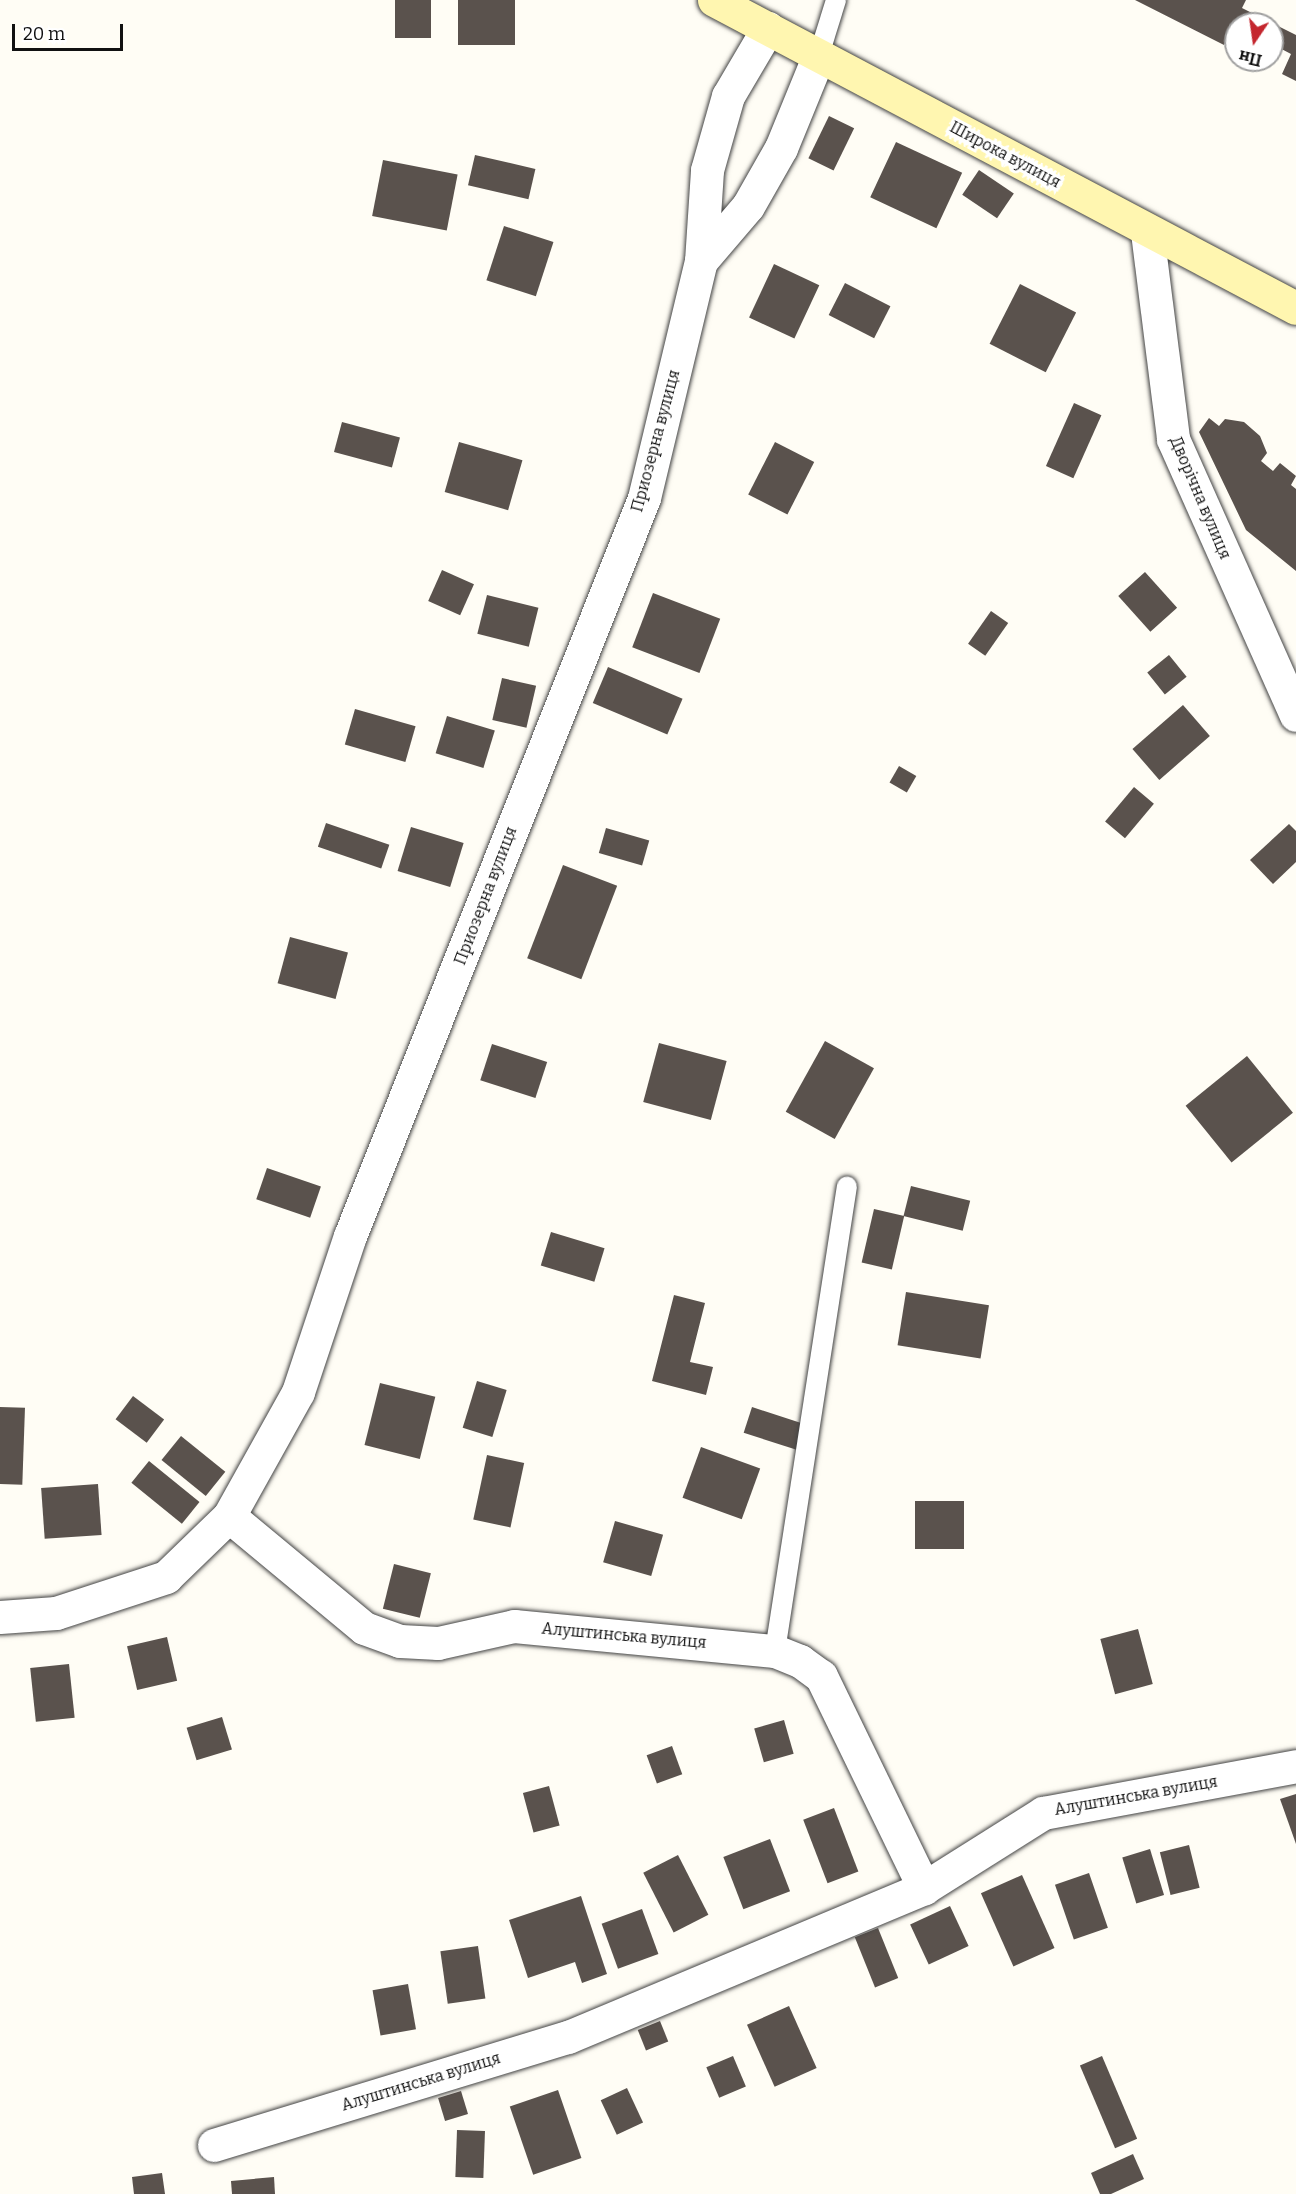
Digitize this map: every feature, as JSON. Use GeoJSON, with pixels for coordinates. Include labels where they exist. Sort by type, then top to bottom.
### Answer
{"type":"FeatureCollection","features":[{"type":"Feature","properties":{"kind":"main road","name":"Широка вулиця"},"geometry":{"type":"LineString","coordinates":[[714,0],[1147,232],[1296,308]]}},
{"type":"Feature","properties":{"kind":"street","name":"Приозерна вулиця"},"geometry":{"type":"LineString","coordinates":[[0,1617],[56,1613],[166,1577],[229,1516],[298,1392],[350,1236],[644,498],[701,261],[707,170],[728,96],[768,28]]}},
{"type":"Feature","properties":{"kind":"street"},"geometry":{"type":"LineString","coordinates":[[701,261],[748,206],[782,148],[819,55]]}},
{"type":"Feature","properties":{"kind":"street","name":"Дворічна вулиця"},"geometry":{"type":"LineString","coordinates":[[1147,232],[1173,439],[1296,715]]}},
{"type":"Feature","properties":{"kind":"street","name":"Алуштинська вулиця"},"geometry":{"type":"LineString","coordinates":[[229,1516],[364,1628],[400,1641],[438,1643],[514,1626],[775,1651],[821,1676],[924,1888]]}},
{"type":"Feature","properties":{"kind":"street","name":"Алуштинська вулиця"},"geometry":{"type":"LineString","coordinates":[[214,2145],[568,2037],[924,1888],[1043,1813],[1296,1766]]}},
{"type":"Feature","properties":{"kind":"lane"},"geometry":{"type":"LineString","coordinates":[[819,55],[836,0]]}},
{"type":"Feature","properties":{"kind":"lane"},"geometry":{"type":"LineString","coordinates":[[775,1651],[847,1187]]}},
{"type":"Feature","properties":{"kind":"building"},"geometry":{"type":"Polygon","coordinates":[[[395,0],[431,0],[431,38],[395,38],[395,0]]]}},
{"type":"Feature","properties":{"kind":"building"},"geometry":{"type":"Polygon","coordinates":[[[458,0],[515,0],[515,45],[458,45],[458,0]]]}},
{"type":"Feature","properties":{"kind":"building"},"geometry":{"type":"Polygon","coordinates":[[[1135,0],[1246,0],[1242,8],[1250,12],[1224,12],[1224,45],[1135,0]]]}},
{"type":"Feature","properties":{"kind":"building"},"geometry":{"type":"Polygon","coordinates":[[[1284,29],[1296,35],[1296,81],[1282,74],[1291,54],[1284,50],[1284,29]]]}},
{"type":"Feature","properties":{"kind":"building"},"geometry":{"type":"Polygon","coordinates":[[[829,116],[854,128],[834,171],[808,158],[829,116]]]}},
{"type":"Feature","properties":{"kind":"building"},"geometry":{"type":"Polygon","coordinates":[[[896,142],[962,173],[936,228],[870,197],[896,142]]]}},
{"type":"Feature","properties":{"kind":"building"},"geometry":{"type":"Polygon","coordinates":[[[475,155],[535,169],[528,199],[468,185],[475,155]]]}},
{"type":"Feature","properties":{"kind":"building"},"geometry":{"type":"Polygon","coordinates":[[[383,160],[458,175],[447,230],[372,216],[383,160]]]}},
{"type":"Feature","properties":{"kind":"building"},"geometry":{"type":"Polygon","coordinates":[[[979,170],[1014,193],[997,218],[962,195],[979,170]]]}},
{"type":"Feature","properties":{"kind":"building"},"geometry":{"type":"Polygon","coordinates":[[[504,226],[553,242],[536,296],[486,280],[504,226]]]}},
{"type":"Feature","properties":{"kind":"building"},"geometry":{"type":"Polygon","coordinates":[[[774,264],[819,285],[794,339],[749,317],[774,264]]]}},
{"type":"Feature","properties":{"kind":"building"},"geometry":{"type":"Polygon","coordinates":[[[845,283],[890,306],[874,338],[829,315],[845,283]]]}},
{"type":"Feature","properties":{"kind":"building"},"geometry":{"type":"Polygon","coordinates":[[[1020,284],[1076,313],[1046,372],[990,344],[1020,284]]]}},
{"type":"Feature","properties":{"kind":"building"},"geometry":{"type":"Polygon","coordinates":[[[1074,403],[1101,415],[1073,478],[1046,466],[1074,403]]]}},
{"type":"Feature","properties":{"kind":"building"},"geometry":{"type":"Polygon","coordinates":[[[1209,418],[1219,426],[1225,419],[1244,422],[1260,436],[1267,453],[1261,461],[1273,471],[1280,463],[1296,476],[1291,485],[1296,489],[1296,571],[1246,530],[1199,432],[1209,418]]]}},
{"type":"Feature","properties":{"kind":"building"},"geometry":{"type":"Polygon","coordinates":[[[342,422],[400,438],[392,467],[334,452],[342,422]]]}},
{"type":"Feature","properties":{"kind":"building"},"geometry":{"type":"Polygon","coordinates":[[[459,442],[522,460],[508,510],[445,492],[459,442]]]}},
{"type":"Feature","properties":{"kind":"building"},"geometry":{"type":"Polygon","coordinates":[[[775,442],[814,462],[787,515],[748,495],[775,442]]]}},
{"type":"Feature","properties":{"kind":"building"},"geometry":{"type":"Polygon","coordinates":[[[442,570],[474,584],[460,615],[428,601],[442,570]]]}},
{"type":"Feature","properties":{"kind":"building"},"geometry":{"type":"Polygon","coordinates":[[[1145,572],[1177,608],[1150,632],[1118,596],[1145,572]]]}},
{"type":"Feature","properties":{"kind":"building"},"geometry":{"type":"Polygon","coordinates":[[[653,593],[720,619],[699,673],[632,647],[653,593]]]}},
{"type":"Feature","properties":{"kind":"building"},"geometry":{"type":"Polygon","coordinates":[[[487,595],[538,608],[529,647],[477,634],[487,595]]]}},
{"type":"Feature","properties":{"kind":"building"},"geometry":{"type":"Polygon","coordinates":[[[991,611],[1008,623],[985,656],[968,644],[991,611]]]}},
{"type":"Feature","properties":{"kind":"building"},"geometry":{"type":"Polygon","coordinates":[[[1169,655],[1187,677],[1165,694],[1147,673],[1169,655]]]}},
{"type":"Feature","properties":{"kind":"building"},"geometry":{"type":"Polygon","coordinates":[[[608,667],[683,699],[667,735],[593,703],[608,667]]]}},
{"type":"Feature","properties":{"kind":"building"},"geometry":{"type":"Polygon","coordinates":[[[502,678],[536,686],[526,728],[492,720],[502,678]]]}},
{"type":"Feature","properties":{"kind":"building"},"geometry":{"type":"Polygon","coordinates":[[[1183,705],[1210,736],[1159,780],[1132,749],[1183,705]]]}},
{"type":"Feature","properties":{"kind":"building"},"geometry":{"type":"Polygon","coordinates":[[[355,709],[416,726],[405,762],[345,745],[355,709]]]}},
{"type":"Feature","properties":{"kind":"building"},"geometry":{"type":"Polygon","coordinates":[[[447,716],[495,731],[483,768],[436,753],[447,716]]]}},
{"type":"Feature","properties":{"kind":"building"},"geometry":{"type":"Polygon","coordinates":[[[899,766],[916,776],[907,792],[890,782],[899,766]]]}},
{"type":"Feature","properties":{"kind":"building"},"geometry":{"type":"Polygon","coordinates":[[[1134,787],[1154,804],[1125,838],[1105,821],[1134,787]]]}},
{"type":"Feature","properties":{"kind":"building"},"geometry":{"type":"Polygon","coordinates":[[[326,823],[389,845],[381,868],[318,847],[326,823]]]}},
{"type":"Feature","properties":{"kind":"building"},"geometry":{"type":"Polygon","coordinates":[[[1289,824],[1296,831],[1296,862],[1273,884],[1250,860],[1289,824]]]}},
{"type":"Feature","properties":{"kind":"building"},"geometry":{"type":"Polygon","coordinates":[[[411,827],[464,843],[450,887],[398,871],[411,827]]]}},
{"type":"Feature","properties":{"kind":"building"},"geometry":{"type":"Polygon","coordinates":[[[606,828],[649,840],[642,865],[599,853],[606,828]]]}},
{"type":"Feature","properties":{"kind":"building"},"geometry":{"type":"Polygon","coordinates":[[[563,865],[617,886],[581,979],[527,958],[563,865]]]}},
{"type":"Feature","properties":{"kind":"building"},"geometry":{"type":"Polygon","coordinates":[[[290,937],[348,953],[336,999],[278,983],[290,937]]]}},
{"type":"Feature","properties":{"kind":"building"},"geometry":{"type":"Polygon","coordinates":[[[825,1041],[874,1068],[835,1139],[786,1112],[825,1041]]]}},
{"type":"Feature","properties":{"kind":"building"},"geometry":{"type":"Polygon","coordinates":[[[659,1043],[727,1061],[711,1120],[643,1102],[659,1043]]]}},
{"type":"Feature","properties":{"kind":"building"},"geometry":{"type":"Polygon","coordinates":[[[492,1044],[547,1062],[535,1098],[480,1080],[492,1044]]]}},
{"type":"Feature","properties":{"kind":"building"},"geometry":{"type":"Polygon","coordinates":[[[1247,1056],[1293,1113],[1232,1162],[1186,1106],[1247,1056]]]}},
{"type":"Feature","properties":{"kind":"building"},"geometry":{"type":"Polygon","coordinates":[[[267,1168],[321,1187],[310,1218],[256,1199],[267,1168]]]}},
{"type":"Feature","properties":{"kind":"building"},"geometry":{"type":"Polygon","coordinates":[[[911,1186],[970,1201],[963,1231],[904,1216],[911,1186]]]}},
{"type":"Feature","properties":{"kind":"building"},"geometry":{"type":"Polygon","coordinates":[[[874,1209],[904,1216],[892,1270],[862,1263],[874,1209]]]}},
{"type":"Feature","properties":{"kind":"building"},"geometry":{"type":"Polygon","coordinates":[[[551,1232],[605,1248],[594,1282],[541,1265],[551,1232]]]}},
{"type":"Feature","properties":{"kind":"building"},"geometry":{"type":"Polygon","coordinates":[[[906,1292],[989,1305],[981,1358],[898,1345],[906,1292]]]}},
{"type":"Feature","properties":{"kind":"building"},"geometry":{"type":"Polygon","coordinates":[[[674,1295],[705,1303],[690,1362],[713,1367],[706,1395],[652,1381],[674,1295]]]}},
{"type":"Feature","properties":{"kind":"building"},"geometry":{"type":"Polygon","coordinates":[[[477,1381],[507,1390],[492,1437],[463,1428],[477,1381]]]}},
{"type":"Feature","properties":{"kind":"building"},"geometry":{"type":"Polygon","coordinates":[[[380,1383],[435,1397],[420,1459],[365,1445],[380,1383]]]}},
{"type":"Feature","properties":{"kind":"building"},"geometry":{"type":"Polygon","coordinates":[[[133,1396],[164,1419],[147,1443],[116,1419],[133,1396]]]}},
{"type":"Feature","properties":{"kind":"building"},"geometry":{"type":"Polygon","coordinates":[[[0,1407],[25,1408],[22,1485],[0,1484],[0,1407]]]}},
{"type":"Feature","properties":{"kind":"building"},"geometry":{"type":"Polygon","coordinates":[[[752,1407],[807,1425],[799,1451],[744,1433],[752,1407]]]}},
{"type":"Feature","properties":{"kind":"building"},"geometry":{"type":"Polygon","coordinates":[[[181,1436],[225,1472],[206,1496],[161,1460],[181,1436]]]}},
{"type":"Feature","properties":{"kind":"building"},"geometry":{"type":"Polygon","coordinates":[[[701,1447],[760,1469],[742,1519],[683,1498],[701,1447]]]}},
{"type":"Feature","properties":{"kind":"building"},"geometry":{"type":"Polygon","coordinates":[[[487,1455],[524,1463],[510,1527],[473,1520],[487,1455]]]}},
{"type":"Feature","properties":{"kind":"building"},"geometry":{"type":"Polygon","coordinates":[[[149,1461],[200,1502],[182,1524],[131,1483],[149,1461]]]}},
{"type":"Feature","properties":{"kind":"building"},"geometry":{"type":"Polygon","coordinates":[[[98,1484],[102,1535],[45,1539],[41,1488],[98,1484]]]}},
{"type":"Feature","properties":{"kind":"building"},"geometry":{"type":"Polygon","coordinates":[[[915,1501],[964,1501],[964,1549],[915,1549],[915,1501]]]}},
{"type":"Feature","properties":{"kind":"building"},"geometry":{"type":"Polygon","coordinates":[[[615,1521],[663,1535],[651,1576],[603,1562],[615,1521]]]}},
{"type":"Feature","properties":{"kind":"building"},"geometry":{"type":"Polygon","coordinates":[[[394,1564],[431,1573],[420,1618],[383,1609],[394,1564]]]}},
{"type":"Feature","properties":{"kind":"building"},"geometry":{"type":"Polygon","coordinates":[[[1138,1629],[1153,1684],[1115,1694],[1100,1639],[1138,1629]]]}},
{"type":"Feature","properties":{"kind":"building"},"geometry":{"type":"Polygon","coordinates":[[[167,1637],[177,1681],[137,1690],[127,1646],[167,1637]]]}},
{"type":"Feature","properties":{"kind":"building"},"geometry":{"type":"Polygon","coordinates":[[[69,1664],[75,1718],[36,1722],[30,1668],[69,1664]]]}},
{"type":"Feature","properties":{"kind":"building"},"geometry":{"type":"Polygon","coordinates":[[[222,1717],[232,1750],[197,1760],[187,1728],[222,1717]]]}},
{"type":"Feature","properties":{"kind":"building"},"geometry":{"type":"Polygon","coordinates":[[[784,1720],[794,1754],[764,1762],[754,1729],[784,1720]]]}},
{"type":"Feature","properties":{"kind":"building"},"geometry":{"type":"Polygon","coordinates":[[[672,1746],[682,1774],[657,1783],[647,1755],[672,1746]]]}},
{"type":"Feature","properties":{"kind":"building"},"geometry":{"type":"Polygon","coordinates":[[[549,1786],[560,1826],[534,1833],[523,1793],[549,1786]]]}},
{"type":"Feature","properties":{"kind":"building"},"geometry":{"type":"Polygon","coordinates":[[[1296,1794],[1296,1844],[1280,1799],[1296,1794]]]}},
{"type":"Feature","properties":{"kind":"building"},"geometry":{"type":"Polygon","coordinates":[[[834,1808],[858,1871],[828,1883],[803,1820],[834,1808]]]}},
{"type":"Feature","properties":{"kind":"building"},"geometry":{"type":"Polygon","coordinates":[[[770,1839],[790,1891],[743,1909],[723,1857],[770,1839]]]}},
{"type":"Feature","properties":{"kind":"building"},"geometry":{"type":"Polygon","coordinates":[[[1189,1845],[1200,1888],[1171,1895],[1160,1852],[1189,1845]]]}},
{"type":"Feature","properties":{"kind":"building"},"geometry":{"type":"Polygon","coordinates":[[[1150,1849],[1164,1895],[1136,1903],[1122,1857],[1150,1849]]]}},
{"type":"Feature","properties":{"kind":"building"},"geometry":{"type":"Polygon","coordinates":[[[678,1855],[708,1915],[674,1932],[643,1873],[678,1855]]]}},
{"type":"Feature","properties":{"kind":"building"},"geometry":{"type":"Polygon","coordinates":[[[1089,1873],[1108,1928],[1074,1940],[1055,1885],[1089,1873]]]}},
{"type":"Feature","properties":{"kind":"building"},"geometry":{"type":"Polygon","coordinates":[[[1022,1875],[1055,1948],[1013,1966],[981,1893],[1022,1875]]]}},
{"type":"Feature","properties":{"kind":"building"},"geometry":{"type":"Polygon","coordinates":[[[581,1896],[607,1974],[582,1983],[575,1962],[528,1978],[509,1920],[581,1896]]]}},
{"type":"Feature","properties":{"kind":"building"},"geometry":{"type":"Polygon","coordinates":[[[950,1906],[969,1946],[929,1964],[910,1925],[950,1906]]]}},
{"type":"Feature","properties":{"kind":"building"},"geometry":{"type":"Polygon","coordinates":[[[642,1909],[658,1954],[618,1969],[602,1924],[642,1909]]]}},
{"type":"Feature","properties":{"kind":"building"},"geometry":{"type":"Polygon","coordinates":[[[878,1928],[898,1978],[875,1987],[855,1937],[878,1928]]]}},
{"type":"Feature","properties":{"kind":"building"},"geometry":{"type":"Polygon","coordinates":[[[478,1946],[485,1998],[448,2004],[440,1951],[478,1946]]]}},
{"type":"Feature","properties":{"kind":"building"},"geometry":{"type":"Polygon","coordinates":[[[408,1984],[416,2029],[381,2036],[373,1990],[408,1984]]]}},
{"type":"Feature","properties":{"kind":"building"},"geometry":{"type":"Polygon","coordinates":[[[789,2006],[817,2068],[775,2087],[747,2025],[789,2006]]]}},
{"type":"Feature","properties":{"kind":"building"},"geometry":{"type":"Polygon","coordinates":[[[660,2021],[668,2041],[646,2050],[638,2030],[660,2021]]]}},
{"type":"Feature","properties":{"kind":"building"},"geometry":{"type":"Polygon","coordinates":[[[733,2056],[746,2086],[719,2098],[706,2067],[733,2056]]]}},
{"type":"Feature","properties":{"kind":"building"},"geometry":{"type":"Polygon","coordinates":[[[1102,2056],[1137,2139],[1115,2148],[1080,2065],[1102,2056]]]}},
{"type":"Feature","properties":{"kind":"building"},"geometry":{"type":"Polygon","coordinates":[[[627,2088],[643,2122],[617,2135],[601,2100],[627,2088]]]}},
{"type":"Feature","properties":{"kind":"building"},"geometry":{"type":"Polygon","coordinates":[[[558,2090],[581,2158],[533,2175],[510,2107],[558,2090]]]}},
{"type":"Feature","properties":{"kind":"building"},"geometry":{"type":"Polygon","coordinates":[[[461,2091],[468,2114],[445,2121],[438,2098],[461,2091]]]}},
{"type":"Feature","properties":{"kind":"building"},"geometry":{"type":"Polygon","coordinates":[[[457,2130],[485,2131],[483,2178],[455,2177],[457,2130]]]}},
{"type":"Feature","properties":{"kind":"building"},"geometry":{"type":"Polygon","coordinates":[[[1133,2154],[1144,2179],[1111,2194],[1100,2194],[1091,2173],[1133,2154]]]}},
{"type":"Feature","properties":{"kind":"building"},"geometry":{"type":"Polygon","coordinates":[[[162,2173],[165,2194],[134,2194],[132,2177],[162,2173]]]}},
{"type":"Feature","properties":{"kind":"building"},"geometry":{"type":"Polygon","coordinates":[[[274,2177],[275,2194],[232,2194],[231,2181],[274,2177]]]}}]}
